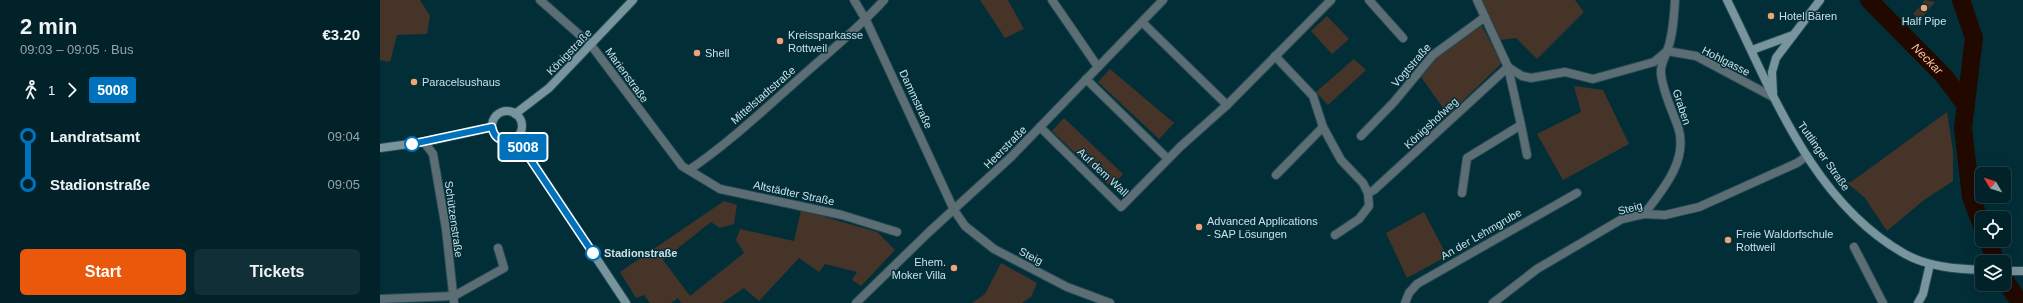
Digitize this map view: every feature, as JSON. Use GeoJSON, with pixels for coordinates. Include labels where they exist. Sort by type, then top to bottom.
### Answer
{"type":"FeatureCollection","features":[{"type":"Feature","properties":{"kind":"street","name":"Marienstraße"},"geometry":{"type":"LineString","coordinates":[[540,0],[591,45],[682,166],[689,170]]}},
{"type":"Feature","properties":{"kind":"street","name":"Königstraße"},"geometry":{"type":"LineString","coordinates":[[515,114],[549,88],[633,0]]}},
{"type":"Feature","properties":{"kind":"street","name":"Dammstraße"},"geometry":{"type":"LineString","coordinates":[[854,0],[866,20],[954,210]]}},
{"type":"Feature","properties":{"kind":"street","name":"Mittelstadtstraße"},"geometry":{"type":"LineString","coordinates":[[689,170],[714,153],[866,20],[884,0]]}},
{"type":"Feature","properties":{"kind":"street"},"geometry":{"type":"LineString","coordinates":[[1052,0],[1098,67]]}},
{"type":"Feature","properties":{"kind":"street","name":"Heerstraße"},"geometry":{"type":"LineString","coordinates":[[856,303],[1011,157],[1164,0]]}},
{"type":"Feature","properties":{"kind":"street","name":"Auf dem Wall"},"geometry":{"type":"LineString","coordinates":[[1040,127],[1122,207],[1168,159],[1227,104],[1331,0]]}},
{"type":"Feature","properties":{"kind":"street"},"geometry":{"type":"LineString","coordinates":[[1369,0],[1403,38]]}},
{"type":"Feature","properties":{"kind":"street"},"geometry":{"type":"LineString","coordinates":[[1477,0],[1508,67],[1528,155]]}},
{"type":"Feature","properties":{"kind":"street","name":"Graben"},"geometry":{"type":"LineString","coordinates":[[1644,214],[1664,189],[1675,169],[1680,147],[1679,129],[1666,97],[1661,74],[1662,62],[1667,51],[1675,0]]}},
{"type":"Feature","properties":{"kind":"street","name":"Tuttlinger Straße"},"geometry":{"type":"LineString","coordinates":[[1727,0],[1773,97],[1807,156],[1846,206],[1876,235],[1906,255],[1930,264],[1975,270]]}},
{"type":"Feature","properties":{"kind":"street"},"geometry":{"type":"LineString","coordinates":[[1773,97],[1772,72],[1776,58],[1817,2]]}},
{"type":"Feature","properties":{"kind":"street","name":"Vogtstraße"},"geometry":{"type":"LineString","coordinates":[[1361,136],[1394,102],[1433,54],[1485,17]]}},
{"type":"Feature","properties":{"kind":"street"},"geometry":{"type":"LineString","coordinates":[[1142,22],[1227,104]]}},
{"type":"Feature","properties":{"kind":"street"},"geometry":{"type":"LineString","coordinates":[[1752,50],[1794,35]]}},
{"type":"Feature","properties":{"kind":"street"},"geometry":{"type":"LineString","coordinates":[[1508,67],[1522,76],[1531,78],[1565,72],[1593,80],[1654,62],[1667,51]]}},
{"type":"Feature","properties":{"kind":"street","name":"Hohlgasse"},"geometry":{"type":"LineString","coordinates":[[1667,51],[1696,56],[1773,97]]}},
{"type":"Feature","properties":{"kind":"street"},"geometry":{"type":"LineString","coordinates":[[1275,56],[1313,96],[1323,127],[1341,160],[1363,183],[1368,193],[1369,206],[1359,220],[1335,235]]}},
{"type":"Feature","properties":{"kind":"street","name":"Königshofweg"},"geometry":{"type":"LineString","coordinates":[[1368,193],[1380,185],[1508,67]]}},
{"type":"Feature","properties":{"kind":"street"},"geometry":{"type":"LineString","coordinates":[[1086,79],[1168,159]]}},
{"type":"Feature","properties":{"kind":"street"},"geometry":{"type":"LineString","coordinates":[[506,111],[515,114],[522,125],[516,138],[503,141],[495,136],[492,127],[494,118],[506,111]]}},
{"type":"Feature","properties":{"kind":"street"},"geometry":{"type":"LineString","coordinates":[[1462,193],[1467,158],[1521,125]]}},
{"type":"Feature","properties":{"kind":"street"},"geometry":{"type":"LineString","coordinates":[[380,148],[424,142],[492,127]]}},
{"type":"Feature","properties":{"kind":"street"},"geometry":{"type":"LineString","coordinates":[[1276,175],[1323,127]]}},
{"type":"Feature","properties":{"kind":"street"},"geometry":{"type":"LineString","coordinates":[[516,138],[626,303]]}},
{"type":"Feature","properties":{"kind":"street","name":"Schützenstraße"},"geometry":{"type":"LineString","coordinates":[[424,142],[433,154],[446,229],[454,299]]}},
{"type":"Feature","properties":{"kind":"street","name":"Steig"},"geometry":{"type":"LineString","coordinates":[[1493,303],[1537,269],[1622,219],[1644,214],[1665,215],[1699,207],[1784,169],[1807,156]]}},
{"type":"Feature","properties":{"kind":"street","name":"Altstädter Straße"},"geometry":{"type":"LineString","coordinates":[[689,170],[720,189],[842,215],[897,232]]}},
{"type":"Feature","properties":{"kind":"street","name":"An der Lehmgrube"},"geometry":{"type":"LineString","coordinates":[[1405,303],[1409,293],[1417,284],[1577,193]]}},
{"type":"Feature","properties":{"kind":"street","name":"Steig"},"geometry":{"type":"LineString","coordinates":[[954,210],[965,226],[994,249],[1067,287],[1110,303]]}},
{"type":"Feature","properties":{"kind":"street"},"geometry":{"type":"LineString","coordinates":[[1854,247],[1884,303]]}},
{"type":"Feature","properties":{"kind":"street"},"geometry":{"type":"LineString","coordinates":[[380,299],[454,299],[504,268],[498,248]]}},
{"type":"Feature","properties":{"kind":"street"},"geometry":{"type":"LineString","coordinates":[[1918,303],[1923,294],[1930,264]]}},
{"type":"Feature","properties":{"kind":"street"},"geometry":{"type":"LineString","coordinates":[[2011,271],[2023,271]]}},
{"type":"Feature","properties":{"kind":"shaded area"},"geometry":{"type":"Polygon","coordinates":[[[380,0],[420,0],[430,16],[427,34],[397,35],[390,62],[380,60],[380,0]]]}},
{"type":"Feature","properties":{"kind":"shaded area"},"geometry":{"type":"Polygon","coordinates":[[[980,0],[1008,0],[1024,29],[1005,38],[980,0]]]}},
{"type":"Feature","properties":{"kind":"shaded area"},"geometry":{"type":"Polygon","coordinates":[[[1480,0],[1575,0],[1584,12],[1537,59],[1516,38],[1501,40],[1480,0]]]}},
{"type":"Feature","properties":{"kind":"shaded area","name":"Half Pipe"},"geometry":{"type":"Polygon","coordinates":[[[1925,0],[1935,2],[1920,20],[1913,14],[1925,0]]]}},
{"type":"Feature","properties":{"kind":"shaded area"},"geometry":{"type":"Polygon","coordinates":[[[1327,16],[1349,39],[1332,54],[1311,31],[1327,16]]]}},
{"type":"Feature","properties":{"kind":"shaded area"},"geometry":{"type":"Polygon","coordinates":[[[1482,26],[1502,63],[1448,115],[1419,74],[1435,57],[1475,29],[1482,26]]]}},
{"type":"Feature","properties":{"kind":"shaded area"},"geometry":{"type":"Polygon","coordinates":[[[1354,59],[1366,70],[1328,105],[1316,92],[1354,59]]]}},
{"type":"Feature","properties":{"kind":"shaded area"},"geometry":{"type":"Polygon","coordinates":[[[1110,69],[1174,123],[1159,139],[1098,82],[1110,69]]]}},
{"type":"Feature","properties":{"kind":"shaded area"},"geometry":{"type":"Polygon","coordinates":[[[1574,86],[1603,90],[1629,144],[1563,180],[1537,134],[1581,112],[1574,86]]]}},
{"type":"Feature","properties":{"kind":"shaded area"},"geometry":{"type":"Polygon","coordinates":[[[1947,112],[1953,151],[1953,181],[1924,200],[1887,231],[1865,198],[1846,182],[1851,182],[1947,112]]]}},
{"type":"Feature","properties":{"kind":"shaded area"},"geometry":{"type":"Polygon","coordinates":[[[1064,118],[1123,174],[1111,187],[1052,131],[1064,118]]]}},
{"type":"Feature","properties":{"kind":"shaded area"},"geometry":{"type":"Polygon","coordinates":[[[724,201],[737,205],[734,224],[720,228],[711,222],[663,260],[690,296],[744,253],[736,240],[740,229],[794,241],[801,210],[877,232],[895,250],[861,286],[852,280],[857,272],[825,264],[819,272],[799,258],[759,301],[744,288],[722,303],[681,303],[678,298],[671,303],[650,303],[644,295],[636,298],[620,272],[724,201]]]}},
{"type":"Feature","properties":{"kind":"shaded area"},"geometry":{"type":"Polygon","coordinates":[[[1424,212],[1447,256],[1407,278],[1386,233],[1424,212]]]}},
{"type":"Feature","properties":{"kind":"shaded area"},"geometry":{"type":"Polygon","coordinates":[[[1001,263],[1037,283],[1031,297],[1022,303],[972,303],[985,294],[1001,263]]]}},
{"type":"Feature","properties":{"kind":"waterway","name":"Neckar"},"geometry":{"type":"LineString","coordinates":[[1869,0],[1944,76],[1965,104]]}},
{"type":"Feature","properties":{"kind":"waterway","name":"Neckar"},"geometry":{"type":"LineString","coordinates":[[1961,0],[1974,38],[1963,128],[1971,197],[1976,211]]}},
{"type":"Feature","properties":{"kind":"waterway","name":"Neckar"},"geometry":{"type":"LineString","coordinates":[[1991,247],[1993,255]]}},
{"type":"Feature","properties":{"kind":"waterway","name":"Neckar"},"geometry":{"type":"LineString","coordinates":[[2011,290],[2020,303]]}},
{"type":"Feature","properties":{"kind":"bus line","name":"5008"},"geometry":{"type":"LineString","coordinates":[[412,144],[492,127],[492,132],[495,136],[503,141],[516,138],[593,253]]}},
{"type":"Feature","properties":{"kind":"place","name":"Half Pipe"},"geometry":{"type":"Point","coordinates":[1924,8]}},
{"type":"Feature","properties":{"kind":"place","name":"Hotel Bären"},"geometry":{"type":"Point","coordinates":[1771,16]}},
{"type":"Feature","properties":{"kind":"place","name":"Kreissparkasse Rottweil"},"geometry":{"type":"Point","coordinates":[780,41]}},
{"type":"Feature","properties":{"kind":"place","name":"Shell"},"geometry":{"type":"Point","coordinates":[697,53]}},
{"type":"Feature","properties":{"kind":"place","name":"Paracelsushaus"},"geometry":{"type":"Point","coordinates":[414,82]}},
{"type":"Feature","properties":{"kind":"place","name":"Advanced Applications - SAP Lösungen"},"geometry":{"type":"Point","coordinates":[1199,227]}},
{"type":"Feature","properties":{"kind":"place","name":"Freie Waldorfschule Rottweil"},"geometry":{"type":"Point","coordinates":[1728,240]}},
{"type":"Feature","properties":{"kind":"place","name":"Stadionstraße"},"geometry":{"type":"Point","coordinates":[593,253]}},
{"type":"Feature","properties":{"kind":"place","name":"Ehem. Moker Villa"},"geometry":{"type":"Point","coordinates":[954,268]}}]}
